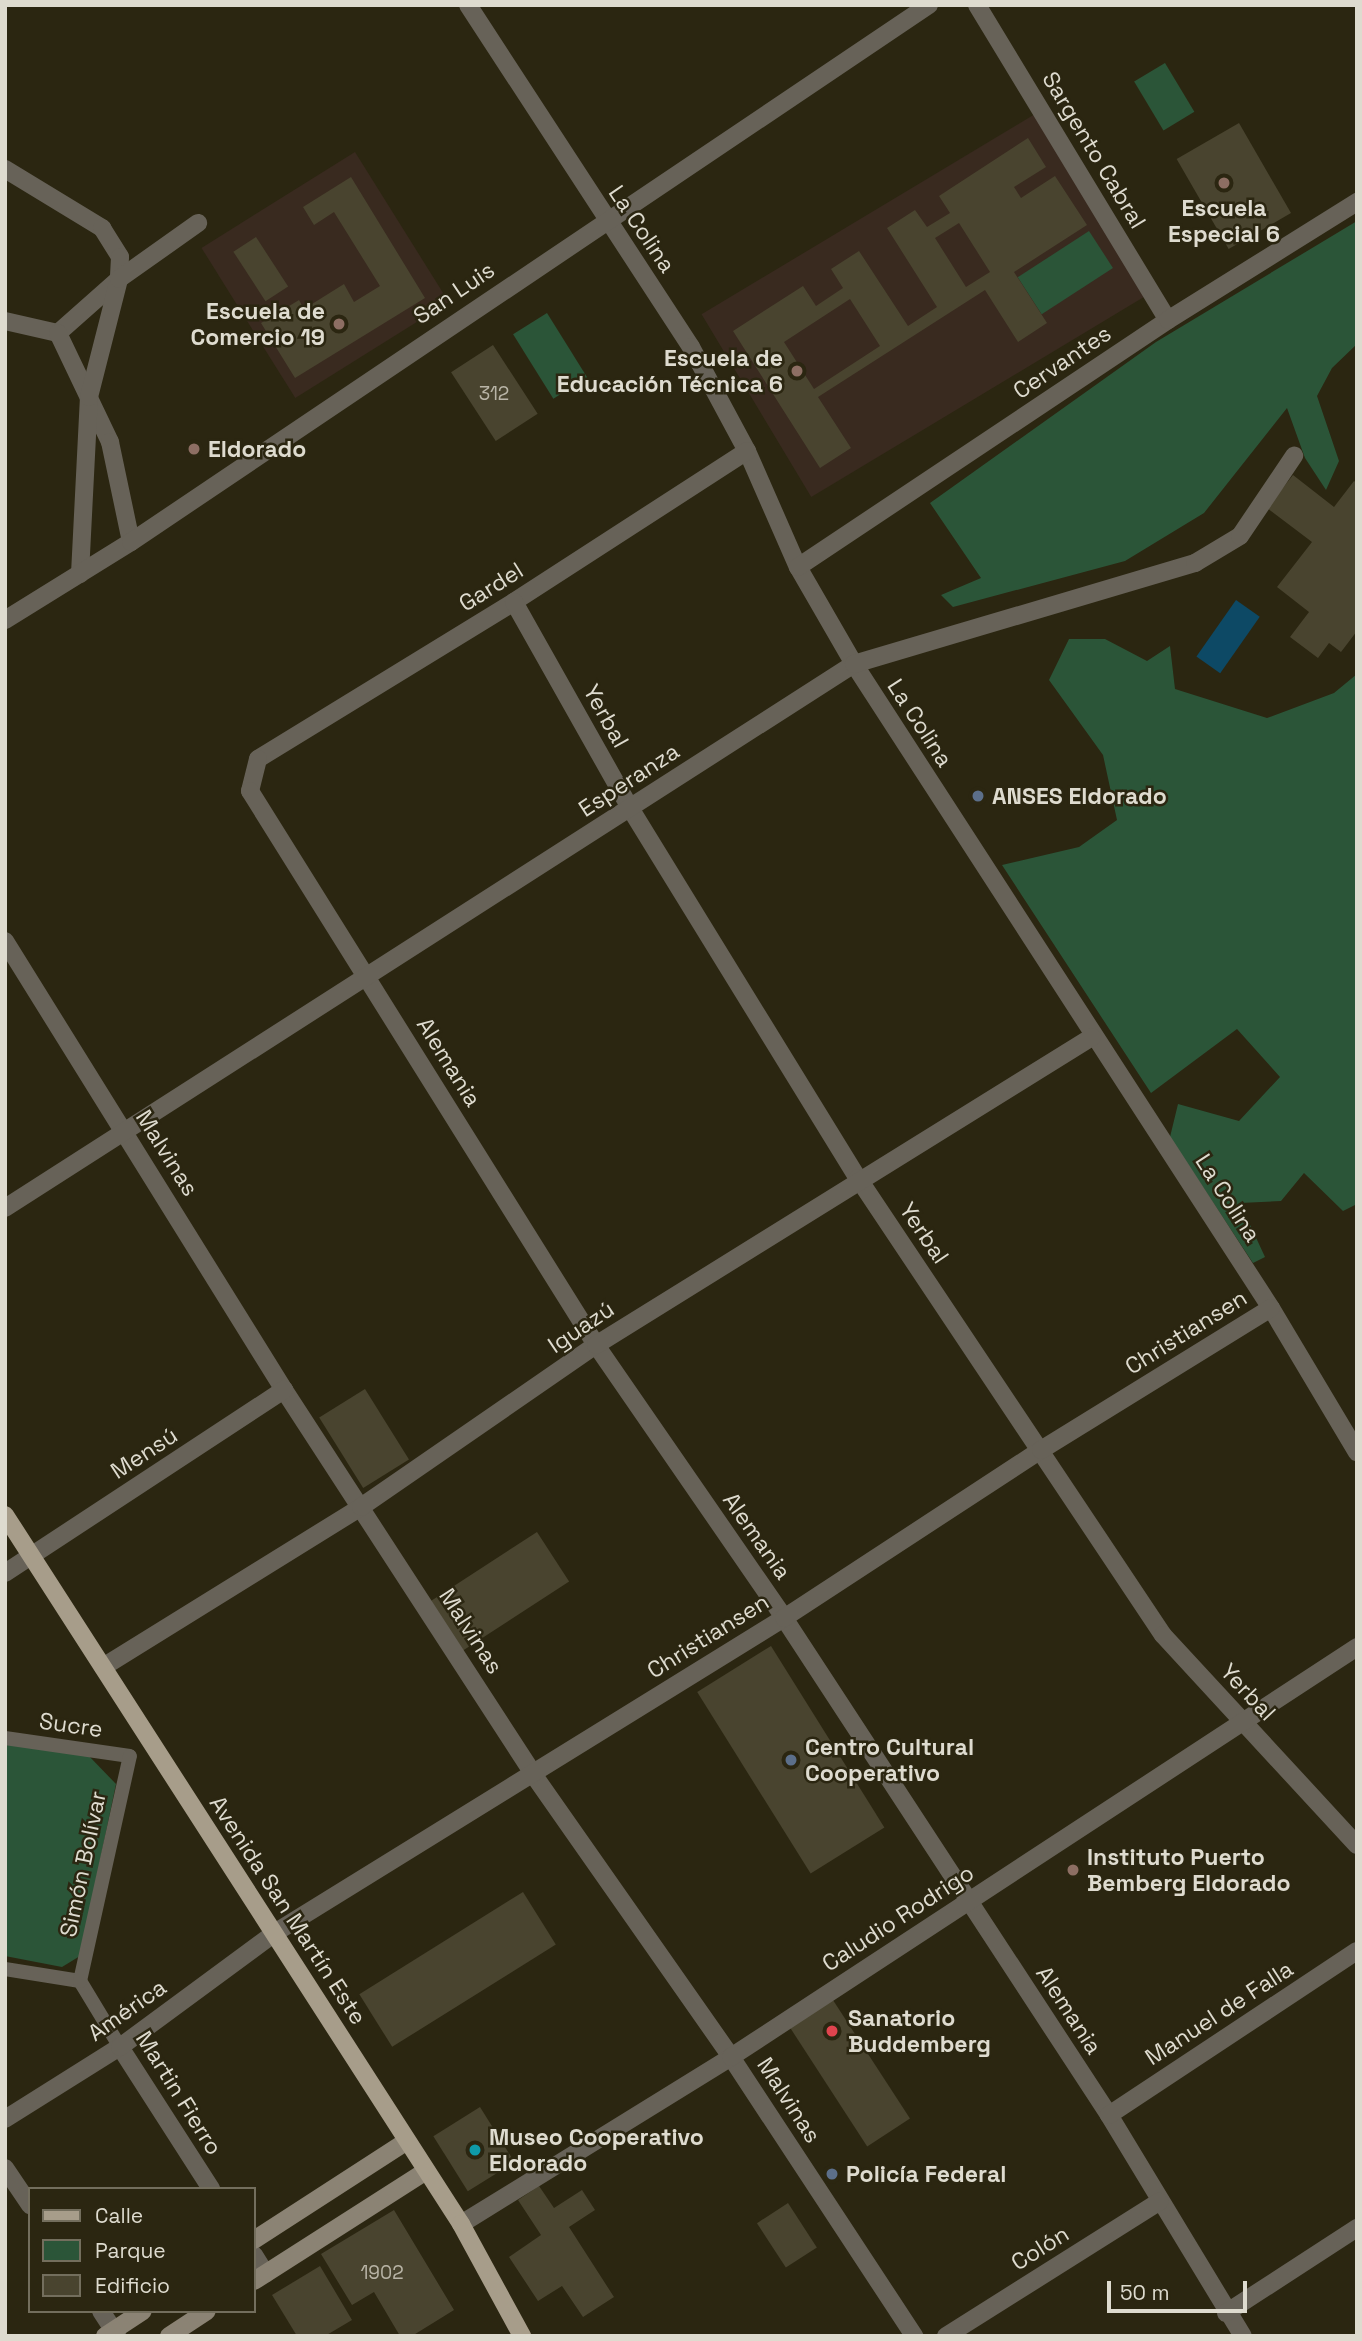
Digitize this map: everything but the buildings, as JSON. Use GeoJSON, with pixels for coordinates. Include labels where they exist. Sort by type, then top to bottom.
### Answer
{"type":"FeatureCollection","features":[{"type":"Feature","properties":{"kind":"main road","name":"Avenida San Martín Este"},"geometry":{"type":"LineString","coordinates":[[5,1516],[461,2224],[522,2336]]}},
{"type":"Feature","properties":{"kind":"main road"},"geometry":{"type":"LineString","coordinates":[[256,2239],[407,2141]]}},
{"type":"Feature","properties":{"kind":"main road"},"geometry":{"type":"LineString","coordinates":[[260,2278],[426,2171]]}},
{"type":"Feature","properties":{"kind":"main road"},"geometry":{"type":"LineString","coordinates":[[112,2334],[140,2313]]}},
{"type":"Feature","properties":{"kind":"main road"},"geometry":{"type":"LineString","coordinates":[[169,2336],[204,2313]]}},
{"type":"Feature","properties":{"kind":"street","name":"La Colina"},"geometry":{"type":"LineString","coordinates":[[468,5],[605,220],[691,347],[747,452],[798,567],[854,664],[1092,1037],[1271,1308],[1357,1452]]}},
{"type":"Feature","properties":{"kind":"street","name":"San Luis"},"geometry":{"type":"LineString","coordinates":[[5,620],[131,542],[605,220],[929,5]]}},
{"type":"Feature","properties":{"kind":"street","name":"Sargento Cabral"},"geometry":{"type":"LineString","coordinates":[[977,5],[1168,320]]}},
{"type":"Feature","properties":{"kind":"street"},"geometry":{"type":"LineString","coordinates":[[5,169],[102,228],[120,257],[119,279],[89,397],[80,574]]}},
{"type":"Feature","properties":{"kind":"street","name":"Cervantes"},"geometry":{"type":"LineString","coordinates":[[798,567],[1168,320],[1357,202]]}},
{"type":"Feature","properties":{"kind":"street"},"geometry":{"type":"LineString","coordinates":[[58,333],[119,279],[198,223]]}},
{"type":"Feature","properties":{"kind":"street"},"geometry":{"type":"LineString","coordinates":[[5,321],[58,333]]}},
{"type":"Feature","properties":{"kind":"street"},"geometry":{"type":"LineString","coordinates":[[58,333],[110,442],[131,542]]}},
{"type":"Feature","properties":{"kind":"street","name":"Gardel"},"geometry":{"type":"LineString","coordinates":[[258,759],[514,602],[747,452]]}},
{"type":"Feature","properties":{"kind":"street","name":"Esperanza"},"geometry":{"type":"LineString","coordinates":[[5,1208],[126,1133],[367,975],[854,664],[1195,563],[1240,536],[1294,456]]}},
{"type":"Feature","properties":{"kind":"street","name":"Yerbal"},"geometry":{"type":"LineString","coordinates":[[514,602],[630,808],[858,1178],[1163,1635],[1357,1845]]}},
{"type":"Feature","properties":{"kind":"street","name":"Alemania"},"geometry":{"type":"LineString","coordinates":[[258,759],[250,792],[367,975],[596,1345],[785,1618],[1109,2115],[1226,2313],[1243,2336]]}},
{"type":"Feature","properties":{"kind":"street","name":"Malvinas"},"geometry":{"type":"LineString","coordinates":[[5,941],[284,1391],[362,1507],[533,1774],[731,2057],[914,2336]]}},
{"type":"Feature","properties":{"kind":"street","name":"Iguazú"},"geometry":{"type":"LineString","coordinates":[[103,1667],[362,1507],[596,1345],[858,1178],[1092,1037]]}},
{"type":"Feature","properties":{"kind":"street","name":"Christiansen"},"geometry":{"type":"LineString","coordinates":[[274,1934],[785,1618],[1041,1450],[1271,1308]]}},
{"type":"Feature","properties":{"kind":"street","name":"Mensú"},"geometry":{"type":"LineString","coordinates":[[5,1573],[284,1391]]}},
{"type":"Feature","properties":{"kind":"street","name":"Caludio Rodrigo"},"geometry":{"type":"LineString","coordinates":[[461,2224],[731,2057],[1357,1647]]}},
{"type":"Feature","properties":{"kind":"street","name":"Sucre"},"geometry":{"type":"LineString","coordinates":[[5,1738],[130,1756]]}},
{"type":"Feature","properties":{"kind":"street"},"geometry":{"type":"LineString","coordinates":[[130,1756],[151,1742]]}},
{"type":"Feature","properties":{"kind":"street","name":"Simón Bolívar"},"geometry":{"type":"LineString","coordinates":[[80,1981],[130,1756]]}},
{"type":"Feature","properties":{"kind":"street","name":"América"},"geometry":{"type":"LineString","coordinates":[[5,2119],[120,2047],[274,1934]]}},
{"type":"Feature","properties":{"kind":"street","name":"Manuel de Falla"},"geometry":{"type":"LineString","coordinates":[[1109,2115],[1357,1951]]}},
{"type":"Feature","properties":{"kind":"street"},"geometry":{"type":"LineString","coordinates":[[5,1969],[80,1981]]}},
{"type":"Feature","properties":{"kind":"street","name":"Martin Fierro"},"geometry":{"type":"LineString","coordinates":[[80,1981],[210,2187]]}},
{"type":"Feature","properties":{"kind":"street"},"geometry":{"type":"LineString","coordinates":[[5,2168],[28,2202]]}},
{"type":"Feature","properties":{"kind":"street","name":"Colón"},"geometry":{"type":"LineString","coordinates":[[946,2336],[1159,2202]]}},
{"type":"Feature","properties":{"kind":"street"},"geometry":{"type":"LineString","coordinates":[[1226,2313],[1357,2228]]}},
{"type":"Feature","properties":{"kind":"street"},"geometry":{"type":"LineString","coordinates":[[102,2313],[112,2334]]}},
{"type":"Feature","properties":{"kind":"shaded area"},"geometry":{"type":"Polygon","coordinates":[[[1035,114],[1145,297],[811,497],[702,314],[1035,114]]]}},
{"type":"Feature","properties":{"kind":"shaded area"},"geometry":{"type":"Polygon","coordinates":[[[355,152],[449,302],[295,398],[202,248],[355,152]]]}},
{"type":"Feature","properties":{"kind":"green space"},"geometry":{"type":"Polygon","coordinates":[[[1165,63],[1194,112],[1163,130],[1134,82],[1165,63]]]}},
{"type":"Feature","properties":{"kind":"green space"},"geometry":{"type":"Polygon","coordinates":[[[1357,221],[1357,344],[1332,368],[1317,396],[1339,461],[1326,490],[1305,458],[1287,408],[1204,513],[1125,561],[953,607],[941,595],[981,578],[930,503],[1156,342],[1357,221]]]}},
{"type":"Feature","properties":{"kind":"green space"},"geometry":{"type":"Polygon","coordinates":[[[1089,231],[1113,268],[1042,314],[1018,277],[1089,231]]]}},
{"type":"Feature","properties":{"kind":"green space"},"geometry":{"type":"Polygon","coordinates":[[[547,313],[587,377],[553,399],[513,334],[547,313]]]}},
{"type":"Feature","properties":{"kind":"green space"},"geometry":{"type":"Polygon","coordinates":[[[1069,639],[1105,639],[1147,661],[1170,646],[1175,689],[1267,718],[1334,693],[1357,674],[1357,1204],[1343,1211],[1304,1173],[1281,1201],[1240,1203],[1265,1257],[1253,1263],[1170,1137],[1178,1104],[1239,1121],[1280,1077],[1237,1029],[1151,1093],[1002,865],[1079,847],[1117,820],[1103,755],[1049,680],[1069,639]]]}},
{"type":"Feature","properties":{"kind":"green space"},"geometry":{"type":"Polygon","coordinates":[[[5,1740],[87,1754],[116,1784],[80,1956],[62,1967],[5,1956],[5,1740]]]}},
{"type":"Feature","properties":{"kind":"water"},"geometry":{"type":"Polygon","coordinates":[[[1236,600],[1260,617],[1220,673],[1196,657],[1236,600]]]}},
{"type":"Feature","properties":{"kind":"place","name":"Escuela Especial 6"},"geometry":{"type":"Point","coordinates":[1224,183]}},
{"type":"Feature","properties":{"kind":"place","name":"Escuela de Comercio 19"},"geometry":{"type":"Point","coordinates":[339,324]}},
{"type":"Feature","properties":{"kind":"place","name":"Escuela de Educación Técnica 6"},"geometry":{"type":"Point","coordinates":[797,371]}},
{"type":"Feature","properties":{"kind":"place","name":"Eldorado"},"geometry":{"type":"Point","coordinates":[194,449]}},
{"type":"Feature","properties":{"kind":"place","name":"ANSES Eldorado"},"geometry":{"type":"Point","coordinates":[978,796]}},
{"type":"Feature","properties":{"kind":"place","name":"Centro Cultural Cooperativo"},"geometry":{"type":"Point","coordinates":[791,1760]}},
{"type":"Feature","properties":{"kind":"place","name":"Instituto Puerto Bemberg Eldorado"},"geometry":{"type":"Point","coordinates":[1073,1870]}},
{"type":"Feature","properties":{"kind":"place","name":"Sanatorio Buddemberg"},"geometry":{"type":"Point","coordinates":[832,2031]}},
{"type":"Feature","properties":{"kind":"place","name":"Museo Cooperativo Eldorado"},"geometry":{"type":"Point","coordinates":[475,2150]}},
{"type":"Feature","properties":{"kind":"place","name":"Policía Federal"},"geometry":{"type":"Point","coordinates":[832,2174]}}]}
